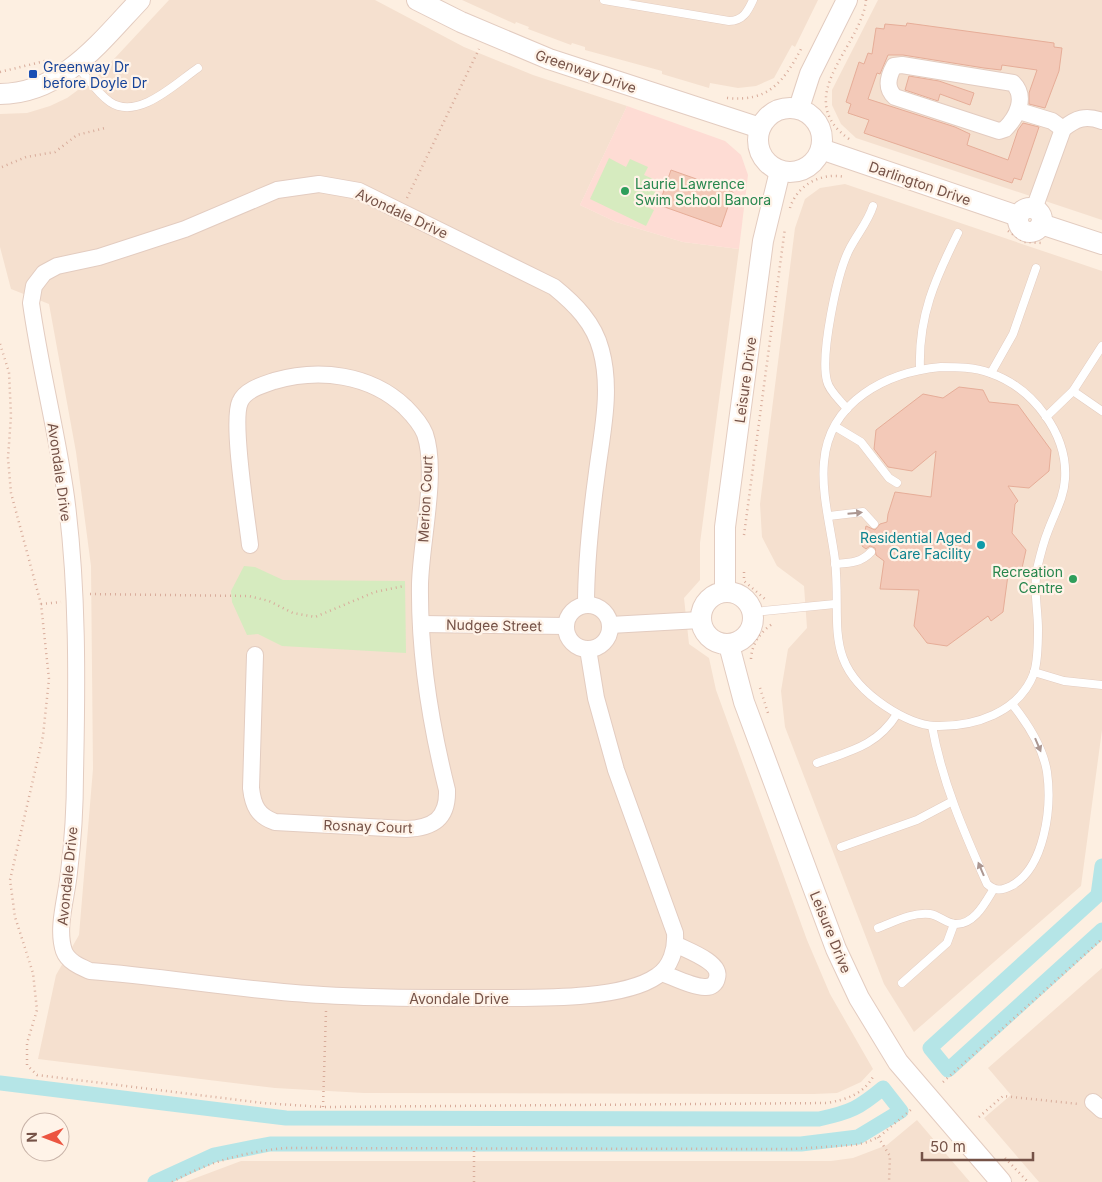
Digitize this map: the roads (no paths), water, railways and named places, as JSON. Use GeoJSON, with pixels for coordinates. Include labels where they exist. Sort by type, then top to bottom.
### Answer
{"type":"FeatureCollection","features":[{"type":"Feature","properties":{"kind":"street"},"geometry":{"type":"LineString","coordinates":[[0,94],[17,93],[52,82],[76,65],[140,0]]}},
{"type":"Feature","properties":{"kind":"street","name":"Greenway Drive"},"geometry":{"type":"LineString","coordinates":[[417,0],[441,9],[480,31],[549,59],[760,128]]}},
{"type":"Feature","properties":{"kind":"street"},"geometry":{"type":"LineString","coordinates":[[799,108],[810,74],[847,0]]}},
{"type":"Feature","properties":{"kind":"street"},"geometry":{"type":"LineString","coordinates":[[902,65],[1013,83],[1018,88],[1020,96],[1018,111],[1006,129],[991,129],[895,97],[890,93],[888,84],[894,66],[902,65]]}},
{"type":"Feature","properties":{"kind":"street"},"geometry":{"type":"LineString","coordinates":[[783,108],[799,108],[807,112],[818,124],[823,140],[818,157],[805,169],[797,172],[780,171],[765,161],[760,154],[758,145],[760,128],[764,121],[776,111],[783,108]]}},
{"type":"Feature","properties":{"kind":"street"},"geometry":{"type":"LineString","coordinates":[[1018,111],[1052,121],[1063,128]]}},
{"type":"Feature","properties":{"kind":"street"},"geometry":{"type":"LineString","coordinates":[[1024,219],[1063,128],[1072,121],[1083,117],[1102,121]]}},
{"type":"Feature","properties":{"kind":"street","name":"Darlington Drive"},"geometry":{"type":"LineString","coordinates":[[821,149],[1102,244]]}},
{"type":"Feature","properties":{"kind":"street","name":"Leisure Drive"},"geometry":{"type":"LineString","coordinates":[[725,591],[725,527],[762,251],[771,202],[780,171]]}},
{"type":"Feature","properties":{"kind":"street","name":"Avondale Drive"},"geometry":{"type":"LineString","coordinates":[[586,605],[588,549],[606,406],[606,376],[601,349],[590,324],[574,304],[554,287],[359,191],[340,186],[298,186],[256,198],[185,230],[99,258],[57,266],[44,273],[34,286],[31,303],[52,412],[66,499],[74,598],[76,686],[75,785],[70,869],[61,935],[64,952],[76,965],[90,971],[217,986],[327,995],[412,998],[572,997],[624,988],[651,980],[662,973]]}},
{"type":"Feature","properties":{"kind":"street","name":"Merion Court"},"geometry":{"type":"LineString","coordinates":[[250,545],[236,424],[239,403],[244,395],[253,389],[279,380],[325,374],[348,377],[394,396],[412,414],[424,432],[430,456],[420,584],[421,624]]}},
{"type":"Feature","properties":{"kind":"street"},"geometry":{"type":"LineString","coordinates":[[725,591],[743,597],[761,608],[750,630],[738,642],[729,644],[719,643],[710,639],[704,631],[700,620],[704,605],[709,598],[725,591]]}},
{"type":"Feature","properties":{"kind":"street"},"geometry":{"type":"LineString","coordinates":[[586,605],[593,605],[605,612],[610,625],[609,632],[602,644],[588,649],[572,642],[566,626],[570,614],[580,606],[586,605]]}},
{"type":"Feature","properties":{"kind":"street"},"geometry":{"type":"LineString","coordinates":[[610,625],[700,620]]}},
{"type":"Feature","properties":{"kind":"street","name":"Nudgee Street"},"geometry":{"type":"LineString","coordinates":[[421,624],[566,626]]}},
{"type":"Feature","properties":{"kind":"street","name":"Rosnay Court"},"geometry":{"type":"LineString","coordinates":[[255,655],[250,788],[252,801],[257,812],[266,819],[275,822],[417,829],[436,821],[443,814],[447,802],[428,703],[421,624]]}},
{"type":"Feature","properties":{"kind":"street","name":"Leisure Drive"},"geometry":{"type":"LineString","coordinates":[[729,644],[744,702],[836,949],[858,998],[898,1062],[1001,1182]]}},
{"type":"Feature","properties":{"kind":"street"},"geometry":{"type":"LineString","coordinates":[[588,649],[605,736],[673,928],[675,944],[671,958],[662,973],[708,987],[717,981],[718,973],[715,966],[675,944]]}},
{"type":"Feature","properties":{"kind":"street"},"geometry":{"type":"LineString","coordinates":[[686,981],[697,956]]}},
{"type":"Feature","properties":{"kind":"lane"},"geometry":{"type":"LineString","coordinates":[[604,0],[730,21],[736,21],[745,15],[753,0]]}},
{"type":"Feature","properties":{"kind":"lane"},"geometry":{"type":"LineString","coordinates":[[76,65],[109,101],[133,107],[144,105],[198,68]]}},
{"type":"Feature","properties":{"kind":"lane"},"geometry":{"type":"LineString","coordinates":[[847,409],[827,383],[827,349],[833,303],[842,270],[849,250],[869,218],[873,206]]}},
{"type":"Feature","properties":{"kind":"lane"},"geometry":{"type":"LineString","coordinates":[[920,369],[919,350],[924,309],[958,233]]}},
{"type":"Feature","properties":{"kind":"lane"},"geometry":{"type":"LineString","coordinates":[[991,373],[1013,334],[1036,268]]}},
{"type":"Feature","properties":{"kind":"lane"},"geometry":{"type":"LineString","coordinates":[[1046,417],[1073,391],[1102,346]]}},
{"type":"Feature","properties":{"kind":"lane"},"geometry":{"type":"LineString","coordinates":[[967,368],[991,373],[1032,399],[1057,435],[1064,456],[1065,480],[1062,497],[1047,532],[1036,573],[1035,600],[1038,627],[1034,672],[1012,704],[992,716],[974,722],[932,726],[912,721],[897,714],[860,686],[844,664],[836,638],[835,564],[824,461],[829,439],[847,409],[875,385],[900,374],[920,369],[967,368]]}},
{"type":"Feature","properties":{"kind":"lane"},"geometry":{"type":"LineString","coordinates":[[1073,391],[1102,411]]}},
{"type":"Feature","properties":{"kind":"lane"},"geometry":{"type":"LineString","coordinates":[[836,427],[861,442],[889,478],[897,483]]}},
{"type":"Feature","properties":{"kind":"lane"},"geometry":{"type":"LineString","coordinates":[[829,516],[863,512],[874,524]]}},
{"type":"Feature","properties":{"kind":"lane"},"geometry":{"type":"LineString","coordinates":[[835,564],[853,563],[865,558],[872,552]]}},
{"type":"Feature","properties":{"kind":"lane"},"geometry":{"type":"LineString","coordinates":[[761,608],[835,604]]}},
{"type":"Feature","properties":{"kind":"lane"},"geometry":{"type":"LineString","coordinates":[[1034,672],[1064,681],[1102,685]]}},
{"type":"Feature","properties":{"kind":"lane"},"geometry":{"type":"LineString","coordinates":[[932,726],[940,767],[952,802],[987,884],[993,890],[1003,890],[1016,884],[1028,872],[1039,854],[1046,822],[1048,789],[1043,756],[1035,738],[1012,704]]}},
{"type":"Feature","properties":{"kind":"lane"},"geometry":{"type":"LineString","coordinates":[[817,763],[874,741],[888,729],[897,714]]}},
{"type":"Feature","properties":{"kind":"lane"},"geometry":{"type":"LineString","coordinates":[[841,847],[917,820],[952,802]]}},
{"type":"Feature","properties":{"kind":"lane"},"geometry":{"type":"LineString","coordinates":[[878,928],[920,914],[931,914],[954,924],[967,921],[978,914],[993,890]]}},
{"type":"Feature","properties":{"kind":"lane"},"geometry":{"type":"LineString","coordinates":[[902,983],[947,943],[954,924]]}},
{"type":"Feature","properties":{"kind":"waterway"},"geometry":{"type":"LineString","coordinates":[[1102,866],[1098,895],[930,1048],[948,1070],[1102,930]]}},
{"type":"Feature","properties":{"kind":"waterway"},"geometry":{"type":"LineString","coordinates":[[0,1083],[286,1118],[819,1119],[854,1108],[883,1088],[901,1111],[858,1137],[801,1144],[270,1144],[214,1155],[155,1182]]}},
{"type":"Feature","properties":{"kind":"place","name":"Greenway Dr before Doyle Dr"},"geometry":{"type":"Point","coordinates":[33,74]}},
{"type":"Feature","properties":{"kind":"place","name":"Laurie Lawrence Swim School Banora"},"geometry":{"type":"Point","coordinates":[625,191]}},
{"type":"Feature","properties":{"kind":"place","name":"Residential Aged Care Facility"},"geometry":{"type":"Point","coordinates":[981,545]}},
{"type":"Feature","properties":{"kind":"place","name":"Recreation Centre"},"geometry":{"type":"Point","coordinates":[1073,579]}}]}
